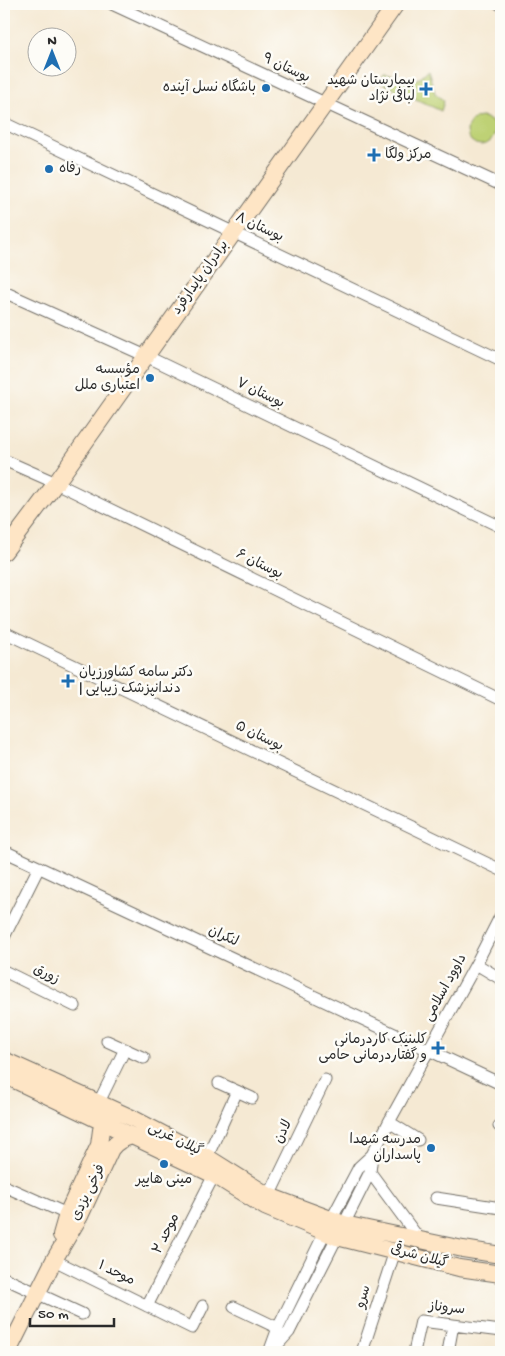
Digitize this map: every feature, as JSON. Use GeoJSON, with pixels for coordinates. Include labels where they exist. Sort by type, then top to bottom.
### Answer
{"type":"FeatureCollection","features":[{"type":"Feature","properties":{"kind":"main road","name":"برادران پایدارفرد"},"geometry":{"type":"LineString","coordinates":[[4,552],[56,483],[396,4]]}},
{"type":"Feature","properties":{"kind":"main road","name":"گیلان غربی"},"geometry":{"type":"LineString","coordinates":[[4,1060],[104,1111],[130,1129],[214,1175],[265,1207],[334,1228]]}},
{"type":"Feature","properties":{"kind":"main road","name":"گیلان غربی"},"geometry":{"type":"LineString","coordinates":[[4,1074],[104,1111]]}},
{"type":"Feature","properties":{"kind":"main road","name":"فرخی یزدی"},"geometry":{"type":"LineString","coordinates":[[54,1260],[67,1214],[99,1144],[104,1111]]}},
{"type":"Feature","properties":{"kind":"main road","name":"گیلان غربی"},"geometry":{"type":"LineString","coordinates":[[130,1129],[207,1156],[269,1196],[334,1228]]}},
{"type":"Feature","properties":{"kind":"main road","name":"فرخی یزدی"},"geometry":{"type":"LineString","coordinates":[[8,1352],[36,1293],[80,1216],[111,1149],[116,1142],[123,1139],[130,1129]]}},
{"type":"Feature","properties":{"kind":"main road","name":"گیلان شرقی"},"geometry":{"type":"LineString","coordinates":[[334,1228],[420,1240],[501,1255]]}},
{"type":"Feature","properties":{"kind":"main road","name":"گیلان شرقی"},"geometry":{"type":"LineString","coordinates":[[334,1228],[395,1251],[459,1268],[501,1274]]}},
{"type":"Feature","properties":{"kind":"street","name":"بوستان ۹"},"geometry":{"type":"LineString","coordinates":[[112,4],[501,185]]}},
{"type":"Feature","properties":{"kind":"street","name":"بوستان ۸"},"geometry":{"type":"LineString","coordinates":[[4,123],[501,360]]}},
{"type":"Feature","properties":{"kind":"street","name":"بوستان ۷"},"geometry":{"type":"LineString","coordinates":[[4,292],[146,356],[501,527]]}},
{"type":"Feature","properties":{"kind":"street","name":"بوستان ۶"},"geometry":{"type":"LineString","coordinates":[[4,460],[56,483],[501,700]]}},
{"type":"Feature","properties":{"kind":"street","name":"بوستان ۵"},"geometry":{"type":"LineString","coordinates":[[4,632],[501,870]]}},
{"type":"Feature","properties":{"kind":"street","name":"لنکران"},"geometry":{"type":"LineString","coordinates":[[4,851],[501,1084]]}},
{"type":"Feature","properties":{"kind":"street"},"geometry":{"type":"LineString","coordinates":[[4,937],[38,868]]}},
{"type":"Feature","properties":{"kind":"street","name":"داوود اسلامی"},"geometry":{"type":"LineString","coordinates":[[270,1352],[289,1332],[359,1166],[372,1154],[476,964],[501,914]]}},
{"type":"Feature","properties":{"kind":"street"},"geometry":{"type":"LineString","coordinates":[[476,964],[501,978]]}},
{"type":"Feature","properties":{"kind":"street","name":"زورق"},"geometry":{"type":"LineString","coordinates":[[4,970],[75,1006]]}},
{"type":"Feature","properties":{"kind":"street"},"geometry":{"type":"LineString","coordinates":[[107,1040],[144,1058]]}},
{"type":"Feature","properties":{"kind":"street"},"geometry":{"type":"LineString","coordinates":[[104,1111],[125,1049]]}},
{"type":"Feature","properties":{"kind":"street","name":"لادن"},"geometry":{"type":"LineString","coordinates":[[269,1196],[325,1080]]}},
{"type":"Feature","properties":{"kind":"street"},"geometry":{"type":"LineString","coordinates":[[219,1083],[252,1098]]}},
{"type":"Feature","properties":{"kind":"street"},"geometry":{"type":"LineString","coordinates":[[207,1156],[238,1091]]}},
{"type":"Feature","properties":{"kind":"street"},"geometry":{"type":"LineString","coordinates":[[389,1122],[418,1140]]}},
{"type":"Feature","properties":{"kind":"street","name":"داوود اسلامی"},"geometry":{"type":"LineString","coordinates":[[270,1352],[278,1328],[334,1228],[370,1172],[372,1154]]}},
{"type":"Feature","properties":{"kind":"street"},"geometry":{"type":"LineString","coordinates":[[370,1172],[420,1240]]}},
{"type":"Feature","properties":{"kind":"street","name":"موحد ۲"},"geometry":{"type":"LineString","coordinates":[[147,1306],[214,1175]]}},
{"type":"Feature","properties":{"kind":"street"},"geometry":{"type":"LineString","coordinates":[[4,1186],[67,1214]]}},
{"type":"Feature","properties":{"kind":"street"},"geometry":{"type":"LineString","coordinates":[[436,1198],[501,1208]]}},
{"type":"Feature","properties":{"kind":"street","name":"سرو"},"geometry":{"type":"LineString","coordinates":[[362,1352],[395,1251]]}},
{"type":"Feature","properties":{"kind":"street","name":"موحد ۱"},"geometry":{"type":"LineString","coordinates":[[54,1260],[192,1328],[202,1306]]}},
{"type":"Feature","properties":{"kind":"street"},"geometry":{"type":"LineString","coordinates":[[4,1278],[82,1314]]}},
{"type":"Feature","properties":{"kind":"street"},"geometry":{"type":"LineString","coordinates":[[234,1306],[278,1328]]}},
{"type":"Feature","properties":{"kind":"street","name":"سروناز"},"geometry":{"type":"LineString","coordinates":[[414,1352],[421,1320],[501,1330]]}},
{"type":"Feature","properties":{"kind":"street"},"geometry":{"type":"LineString","coordinates":[[448,1352],[453,1325]]}},
{"type":"Feature","properties":{"kind":"green space"},"geometry":{"type":"Polygon","coordinates":[[[428,70],[435,93],[444,101],[441,111],[380,82],[384,75],[418,79],[428,70]]]}},
{"type":"Feature","properties":{"kind":"green space"},"geometry":{"type":"Polygon","coordinates":[[[481,117],[491,121],[495,131],[491,141],[481,145],[471,141],[467,131],[471,121],[481,117]]]}},
{"type":"Feature","properties":{"kind":"place","name":"باشگاه نسل آینده"},"geometry":{"type":"Point","coordinates":[266,88]}},
{"type":"Feature","properties":{"kind":"place","name":"بیمارستان شهید لبافی نژاد"},"geometry":{"type":"Point","coordinates":[426,89]}},
{"type":"Feature","properties":{"kind":"place","name":"مرکز ولگا"},"geometry":{"type":"Point","coordinates":[374,155]}},
{"type":"Feature","properties":{"kind":"place","name":"رفاه"},"geometry":{"type":"Point","coordinates":[49,169]}},
{"type":"Feature","properties":{"kind":"place","name":"مؤسسه اعتباری ملل"},"geometry":{"type":"Point","coordinates":[150,378]}},
{"type":"Feature","properties":{"kind":"place","name":"دکتر سامه کشاورزیان | دندانپزشک زیبایی"},"geometry":{"type":"Point","coordinates":[68,681]}},
{"type":"Feature","properties":{"kind":"place","name":"کلینیک کاردرمانی و گفتاردرمانی حامی"},"geometry":{"type":"Point","coordinates":[438,1048]}},
{"type":"Feature","properties":{"kind":"place","name":"مدرسه شهدا پاسداران"},"geometry":{"type":"Point","coordinates":[431,1148]}},
{"type":"Feature","properties":{"kind":"place","name":"مینی هایپر"},"geometry":{"type":"Point","coordinates":[164,1164]}}]}
